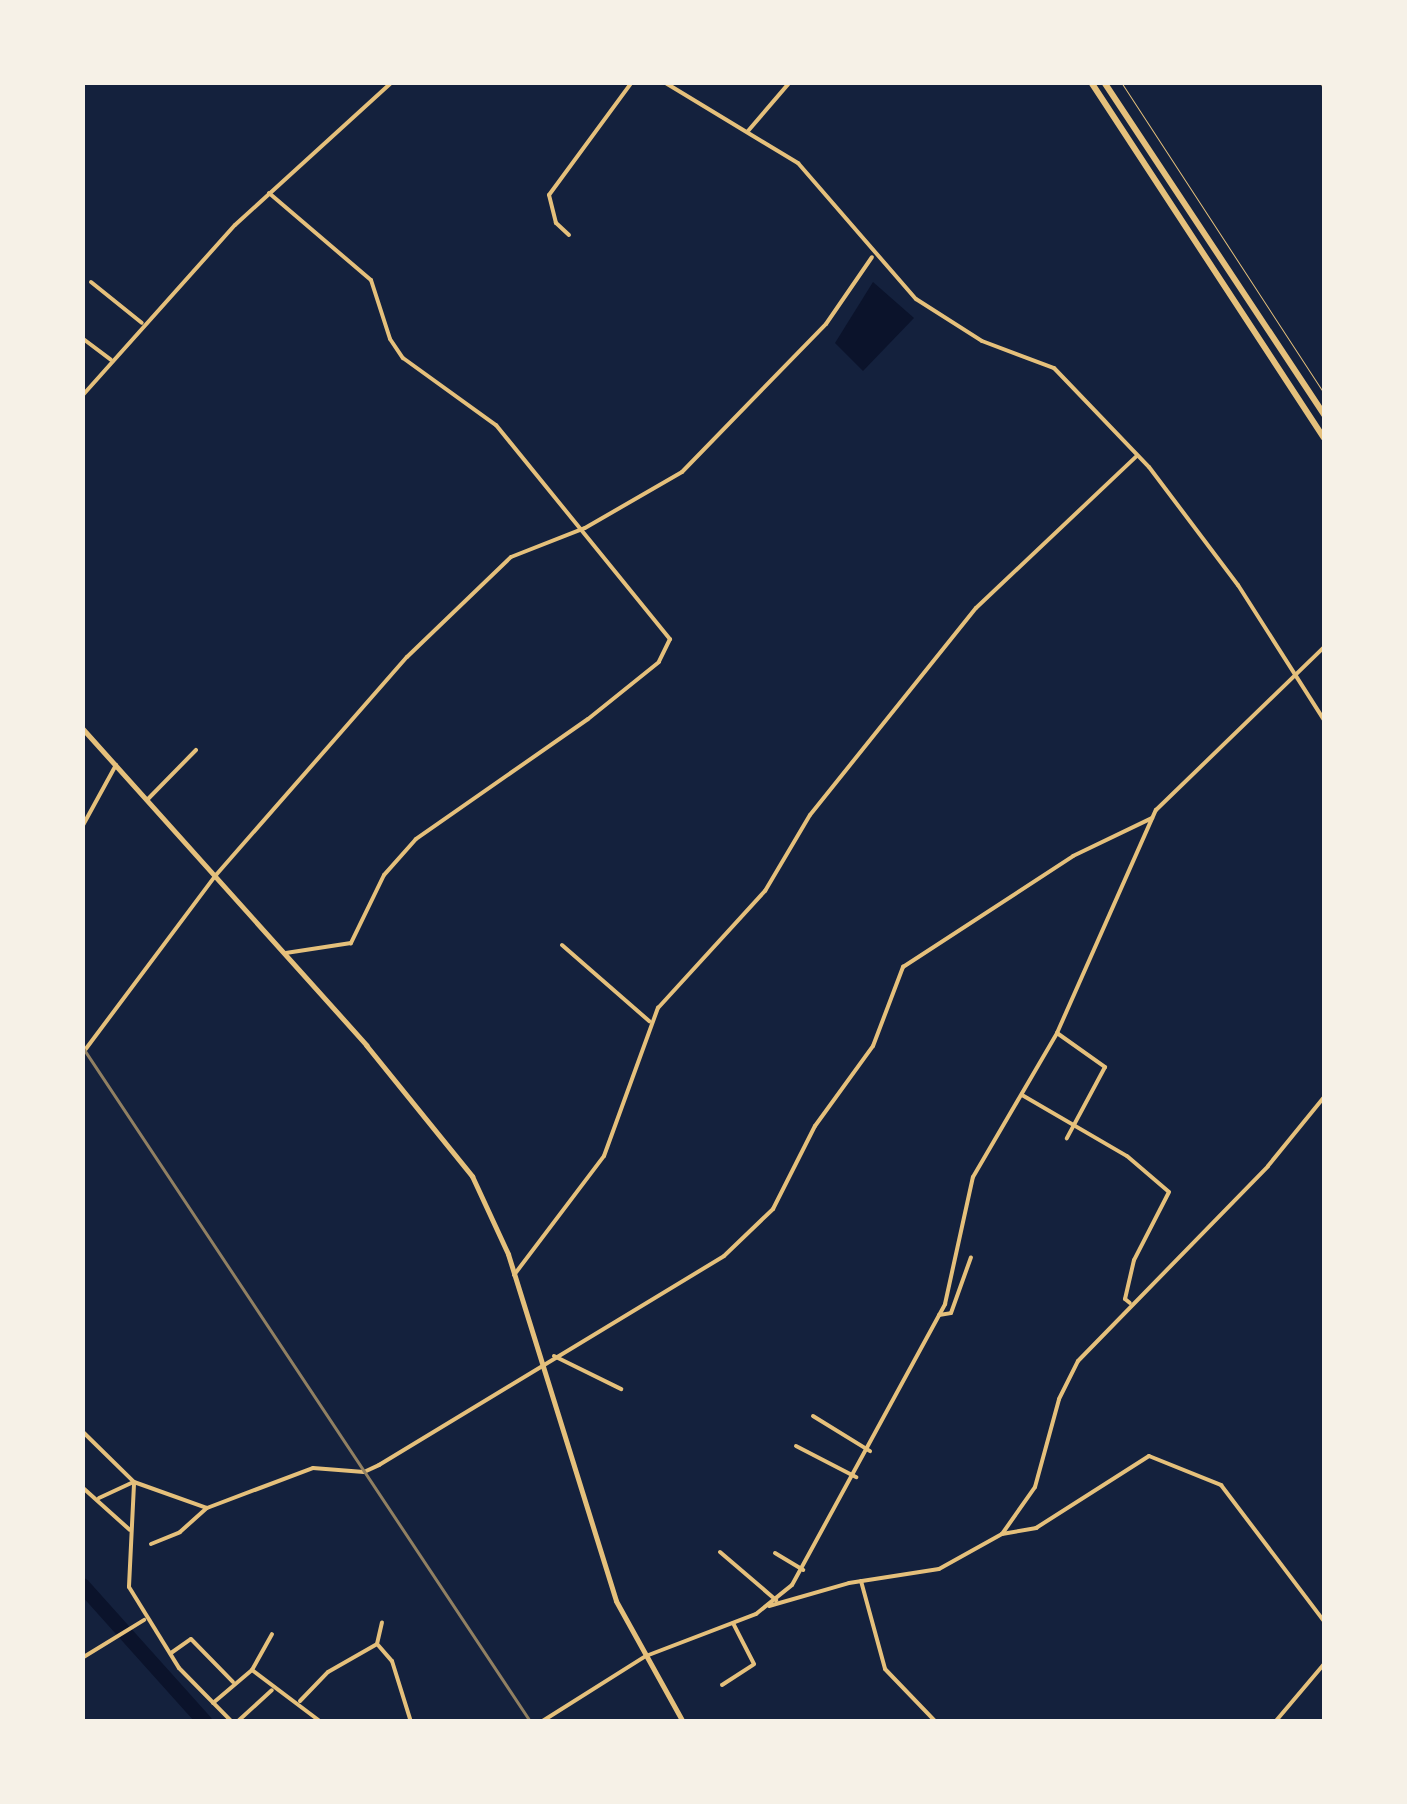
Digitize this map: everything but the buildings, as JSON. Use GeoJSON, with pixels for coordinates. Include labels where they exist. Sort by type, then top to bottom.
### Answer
{"type":"FeatureCollection","features":[{"type":"Feature","properties":{"kind":"highway"},"geometry":{"type":"LineString","coordinates":[[1090,82],[1324,438]]}},
{"type":"Feature","properties":{"kind":"highway"},"geometry":{"type":"LineString","coordinates":[[1104,82],[1324,415]]}},
{"type":"Feature","properties":{"kind":"highway"},"geometry":{"type":"LineString","coordinates":[[82,728],[456,1150],[493,1216],[514,1274],[616,1601],[643,1658],[683,1722]]}},
{"type":"Feature","properties":{"kind":"street"},"geometry":{"type":"LineString","coordinates":[[82,396],[142,323],[268,193],[392,82]]}},
{"type":"Feature","properties":{"kind":"street"},"geometry":{"type":"LineString","coordinates":[[569,236],[556,223],[549,195],[632,82]]}},
{"type":"Feature","properties":{"kind":"street"},"geometry":{"type":"LineString","coordinates":[[664,82],[748,131],[809,173],[873,256],[916,299],[982,341],[1047,362],[1137,456],[1238,586],[1324,720]]}},
{"type":"Feature","properties":{"kind":"street"},"geometry":{"type":"LineString","coordinates":[[748,131],[790,82]]}},
{"type":"Feature","properties":{"kind":"street"},"geometry":{"type":"LineString","coordinates":[[268,193],[372,280],[390,339],[412,367],[496,426],[665,627],[664,656],[588,719],[416,839],[384,875],[351,943],[283,953]]}},
{"type":"Feature","properties":{"kind":"street"},"geometry":{"type":"LineString","coordinates":[[82,1054],[216,875],[407,657],[511,557],[585,528],[682,472],[826,324],[873,256]]}},
{"type":"Feature","properties":{"kind":"street"},"geometry":{"type":"LineString","coordinates":[[90,282],[142,323]]}},
{"type":"Feature","properties":{"kind":"street"},"geometry":{"type":"LineString","coordinates":[[82,338],[111,360]]}},
{"type":"Feature","properties":{"kind":"street"},"geometry":{"type":"LineString","coordinates":[[514,1274],[604,1156],[649,1022],[765,891],[810,815],[976,608],[1137,456]]}},
{"type":"Feature","properties":{"kind":"street"},"geometry":{"type":"LineString","coordinates":[[769,1606],[803,1570],[870,1451],[939,1315],[956,1278],[973,1178],[1057,1033],[1153,817],[1291,674],[1324,647]]}},
{"type":"Feature","properties":{"kind":"street"},"geometry":{"type":"LineString","coordinates":[[147,800],[196,750]]}},
{"type":"Feature","properties":{"kind":"street"},"geometry":{"type":"LineString","coordinates":[[82,827],[116,765]]}},
{"type":"Feature","properties":{"kind":"street"},"geometry":{"type":"LineString","coordinates":[[151,1544],[180,1532],[207,1508],[313,1468],[364,1472],[379,1466],[542,1363],[724,1256],[773,1209],[815,1126],[873,1046],[896,980],[913,958],[1072,856],[1153,817]]}},
{"type":"Feature","properties":{"kind":"street"},"geometry":{"type":"LineString","coordinates":[[562,945],[649,1022]]}},
{"type":"Feature","properties":{"kind":"street"},"geometry":{"type":"LineString","coordinates":[[1057,1033],[1105,1067],[1067,1138]]}},
{"type":"Feature","properties":{"kind":"street"},"geometry":{"type":"LineString","coordinates":[[1022,1095],[1127,1156],[1170,1198],[1134,1260],[1125,1299],[1130,1303]]}},
{"type":"Feature","properties":{"kind":"street"},"geometry":{"type":"LineString","coordinates":[[1002,1534],[1036,1487],[1068,1379],[1130,1303],[1268,1166],[1324,1096]]}},
{"type":"Feature","properties":{"kind":"street"},"geometry":{"type":"LineString","coordinates":[[939,1315],[950,1313],[971,1257]]}},
{"type":"Feature","properties":{"kind":"street"},"geometry":{"type":"LineString","coordinates":[[554,1356],[621,1389]]}},
{"type":"Feature","properties":{"kind":"street"},"geometry":{"type":"LineString","coordinates":[[813,1416],[870,1451]]}},
{"type":"Feature","properties":{"kind":"street"},"geometry":{"type":"LineString","coordinates":[[82,1432],[134,1482],[207,1508]]}},
{"type":"Feature","properties":{"kind":"street"},"geometry":{"type":"LineString","coordinates":[[796,1446],[856,1477]]}},
{"type":"Feature","properties":{"kind":"street"},"geometry":{"type":"LineString","coordinates":[[541,1722],[643,1658],[769,1606],[861,1582],[940,1569],[1002,1534],[1036,1528],[1149,1456],[1221,1485],[1324,1621]]}},
{"type":"Feature","properties":{"kind":"street"},"geometry":{"type":"LineString","coordinates":[[99,1498],[134,1482]]}},
{"type":"Feature","properties":{"kind":"street"},"geometry":{"type":"LineString","coordinates":[[134,1482],[127,1574],[144,1620],[213,1703],[234,1722],[272,1690]]}},
{"type":"Feature","properties":{"kind":"street"},"geometry":{"type":"LineString","coordinates":[[82,1487],[99,1498],[130,1530]]}},
{"type":"Feature","properties":{"kind":"street"},"geometry":{"type":"LineString","coordinates":[[720,1552],[776,1600]]}},
{"type":"Feature","properties":{"kind":"street"},"geometry":{"type":"LineString","coordinates":[[775,1552],[803,1570]]}},
{"type":"Feature","properties":{"kind":"street"},"geometry":{"type":"LineString","coordinates":[[861,1582],[885,1669],[936,1722]]}},
{"type":"Feature","properties":{"kind":"street"},"geometry":{"type":"LineString","coordinates":[[82,1658],[144,1620]]}},
{"type":"Feature","properties":{"kind":"street"},"geometry":{"type":"LineString","coordinates":[[300,1701],[328,1672],[377,1644],[382,1623]]}},
{"type":"Feature","properties":{"kind":"street"},"geometry":{"type":"LineString","coordinates":[[722,1684],[754,1664],[733,1623]]}},
{"type":"Feature","properties":{"kind":"street"},"geometry":{"type":"LineString","coordinates":[[213,1703],[252,1670],[272,1634]]}},
{"type":"Feature","properties":{"kind":"street"},"geometry":{"type":"LineString","coordinates":[[171,1653],[190,1639],[234,1683]]}},
{"type":"Feature","properties":{"kind":"street"},"geometry":{"type":"LineString","coordinates":[[377,1644],[392,1661],[411,1722]]}},
{"type":"Feature","properties":{"kind":"street"},"geometry":{"type":"LineString","coordinates":[[1275,1722],[1324,1664]]}},
{"type":"Feature","properties":{"kind":"street"},"geometry":{"type":"LineString","coordinates":[[252,1670],[272,1690],[300,1701],[320,1722]]}},
{"type":"Feature","properties":{"kind":"path"},"geometry":{"type":"LineString","coordinates":[[1121,82],[1324,393]]}},
{"type":"Feature","properties":{"kind":"path"},"geometry":{"type":"LineString","coordinates":[[1320,82],[1324,90]]}},
{"type":"Feature","properties":{"kind":"water"},"geometry":{"type":"Polygon","coordinates":[[[873,282],[914,318],[863,371],[835,343],[873,282]]]}},
{"type":"Feature","properties":{"kind":"waterway"},"geometry":{"type":"LineString","coordinates":[[82,1585],[205,1722]]}},
{"type":"Feature","properties":{"kind":"railway"},"geometry":{"type":"LineString","coordinates":[[82,1046],[531,1722]]}}]}
